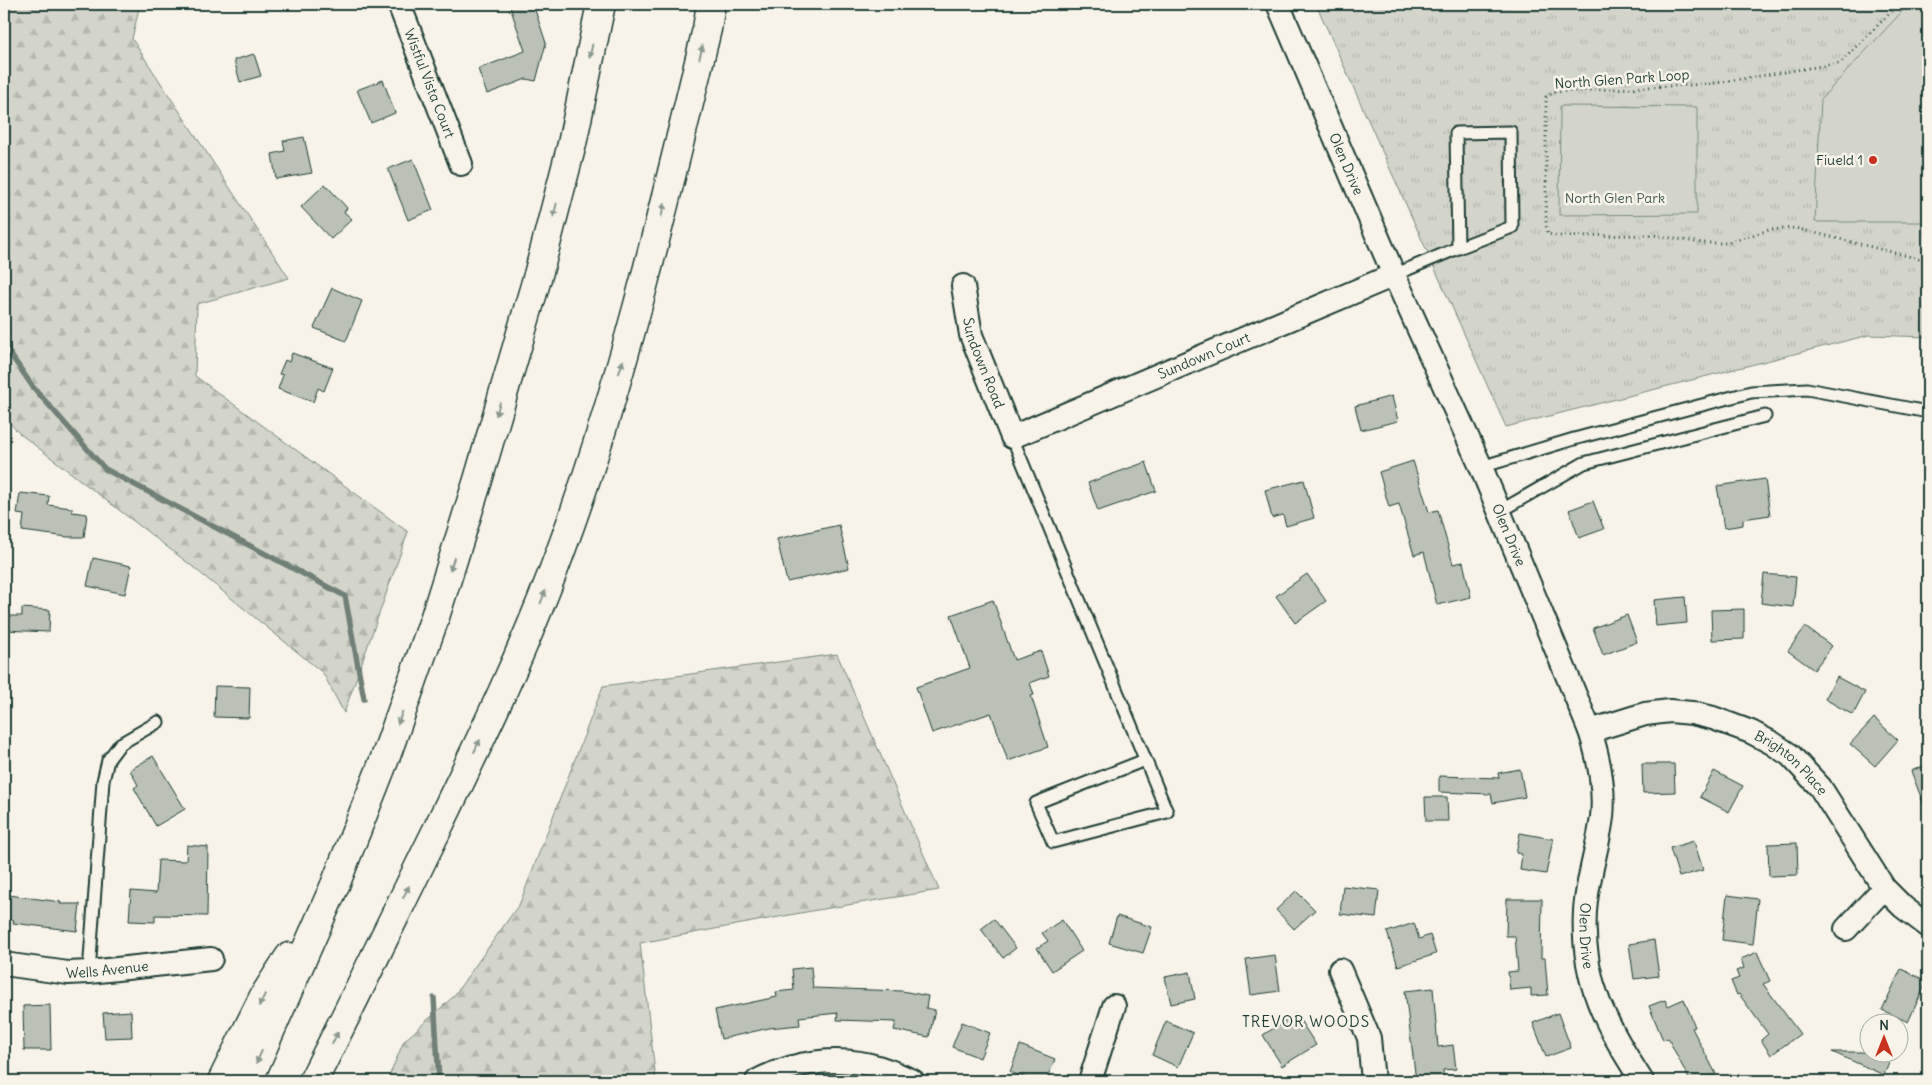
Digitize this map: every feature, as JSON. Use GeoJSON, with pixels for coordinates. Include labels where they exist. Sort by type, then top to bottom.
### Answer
{"type":"FeatureCollection","features":[{"type":"Feature","properties":{"kind":"highway"},"geometry":{"type":"LineString","coordinates":[[248,1081],[335,884],[412,686],[478,480],[538,275],[572,144],[601,4]]}},
{"type":"Feature","properties":{"kind":"highway"},"geometry":{"type":"LineString","coordinates":[[313,1081],[479,742],[534,620],[564,544],[587,478],[640,303],[707,29],[711,4]]}},
{"type":"Feature","properties":{"kind":"highway"},"geometry":{"type":"LineString","coordinates":[[222,1081],[264,996],[335,884]]}},
{"type":"Feature","properties":{"kind":"street","name":"Wistful Vista Court"},"geometry":{"type":"LineString","coordinates":[[399,4],[461,164]]}},
{"type":"Feature","properties":{"kind":"street","name":"Olen Drive"},"geometry":{"type":"LineString","coordinates":[[1278,4],[1394,274],[1481,467],[1584,711],[1600,769],[1603,803],[1585,911],[1585,944],[1588,966],[1600,1008],[1642,1081]]}},
{"type":"Feature","properties":{"kind":"street","name":"Sundown Court"},"geometry":{"type":"LineString","coordinates":[[1012,437],[1394,274]]}},
{"type":"Feature","properties":{"kind":"street","name":"Sundown Road"},"geometry":{"type":"LineString","coordinates":[[963,286],[971,335],[1012,437]]}},
{"type":"Feature","properties":{"kind":"street","name":"Brighton Place"},"geometry":{"type":"LineString","coordinates":[[1590,731],[1645,714],[1670,711],[1692,713],[1713,718],[1751,732],[1790,755],[1806,771],[1837,812],[1884,888],[1903,907],[1928,926]]}},
{"type":"Feature","properties":{"kind":"street"},"geometry":{"type":"LineString","coordinates":[[1846,929],[1884,888]]}},
{"type":"Feature","properties":{"kind":"street","name":"Wells Avenue"},"geometry":{"type":"LineString","coordinates":[[4,964],[68,973],[211,959]]}},
{"type":"Feature","properties":{"kind":"street"},"geometry":{"type":"LineString","coordinates":[[1340,970],[1368,1038],[1373,1081]]}},
{"type":"Feature","properties":{"kind":"street"},"geometry":{"type":"LineString","coordinates":[[1090,1081],[1114,1006]]}},
{"type":"Feature","properties":{"kind":"street"},"geometry":{"type":"LineString","coordinates":[[757,1081],[785,1069],[806,1063],[828,1062],[854,1062],[881,1068],[913,1081]]}},
{"type":"Feature","properties":{"kind":"lane"},"geometry":{"type":"LineString","coordinates":[[1394,274],[1458,248],[1512,226],[1511,132],[1456,133],[1458,248]]}},
{"type":"Feature","properties":{"kind":"lane"},"geometry":{"type":"LineString","coordinates":[[1481,467],[1574,439],[1751,392],[1807,389],[1928,412]]}},
{"type":"Feature","properties":{"kind":"lane"},"geometry":{"type":"LineString","coordinates":[[1500,512],[1584,463],[1765,416]]}},
{"type":"Feature","properties":{"kind":"lane"},"geometry":{"type":"LineString","coordinates":[[1012,437],[1167,812],[1053,842],[1036,803],[1145,760]]}},
{"type":"Feature","properties":{"kind":"lane"},"geometry":{"type":"LineString","coordinates":[[89,972],[103,781],[108,760],[120,744],[158,722]]}},
{"type":"Feature","properties":{"kind":"path","name":"North Glen Park Loop"},"geometry":{"type":"LineString","coordinates":[[1899,4],[1840,63],[1710,84],[1554,92],[1546,97],[1546,225],[1548,234],[1653,235],[1702,243],[1727,243],[1769,230],[1794,228],[1916,260],[1928,261]]}},
{"type":"Feature","properties":{"kind":"green space"},"geometry":{"type":"Polygon","coordinates":[[[4,4],[140,4],[132,39],[289,278],[197,304],[195,376],[408,532],[344,713],[323,673],[188,563],[19,433],[4,417],[4,4]]]}},
{"type":"Feature","properties":{"kind":"green space","name":"North Glen Park"},"geometry":{"type":"Polygon","coordinates":[[[1316,4],[1928,4],[1928,337],[1869,335],[1506,427],[1316,4]]]}},
{"type":"Feature","properties":{"kind":"green space","name":"Fiueld 1"},"geometry":{"type":"Polygon","coordinates":[[[1909,4],[1928,4],[1928,222],[1815,222],[1821,99],[1909,4]]]}},
{"type":"Feature","properties":{"kind":"green space"},"geometry":{"type":"Polygon","coordinates":[[[1560,106],[1697,107],[1697,214],[1559,215],[1560,106]]]}},
{"type":"Feature","properties":{"kind":"green space"},"geometry":{"type":"Polygon","coordinates":[[[837,654],[939,890],[811,911],[640,943],[656,1081],[387,1081],[404,1041],[453,997],[520,903],[603,686],[837,654]]]}},
{"type":"Feature","properties":{"kind":"building"},"geometry":{"type":"Polygon","coordinates":[[[509,4],[533,4],[546,43],[536,81],[526,79],[487,94],[478,69],[525,51],[509,4]]]}},
{"type":"Feature","properties":{"kind":"building"},"geometry":{"type":"Polygon","coordinates":[[[254,54],[261,76],[240,82],[234,60],[254,54]]]}},
{"type":"Feature","properties":{"kind":"building"},"geometry":{"type":"Polygon","coordinates":[[[383,80],[395,113],[371,123],[357,90],[383,80]]]}},
{"type":"Feature","properties":{"kind":"building"},"geometry":{"type":"Polygon","coordinates":[[[304,137],[312,173],[276,179],[272,154],[285,151],[283,141],[304,137]]]}},
{"type":"Feature","properties":{"kind":"building"},"geometry":{"type":"Polygon","coordinates":[[[413,159],[433,210],[408,220],[388,169],[413,159]]]}},
{"type":"Feature","properties":{"kind":"building"},"geometry":{"type":"Polygon","coordinates":[[[325,184],[347,208],[344,212],[352,219],[331,239],[301,207],[325,184]]]}},
{"type":"Feature","properties":{"kind":"building"},"geometry":{"type":"Polygon","coordinates":[[[332,288],[362,301],[346,341],[314,328],[332,288]]]}},
{"type":"Feature","properties":{"kind":"building"},"geometry":{"type":"Polygon","coordinates":[[[292,353],[333,368],[324,391],[318,388],[313,402],[278,389],[283,375],[279,374],[285,360],[289,362],[292,353]]]}},
{"type":"Feature","properties":{"kind":"building"},"geometry":{"type":"Polygon","coordinates":[[[1392,396],[1398,421],[1361,430],[1355,406],[1392,396]]]}},
{"type":"Feature","properties":{"kind":"building"},"geometry":{"type":"Polygon","coordinates":[[[1413,461],[1429,512],[1438,510],[1453,564],[1463,562],[1471,597],[1437,605],[1424,552],[1414,555],[1399,504],[1389,507],[1379,472],[1413,461]]]}},
{"type":"Feature","properties":{"kind":"building"},"geometry":{"type":"Polygon","coordinates":[[[1146,462],[1156,491],[1098,511],[1088,483],[1146,462]]]}},
{"type":"Feature","properties":{"kind":"building"},"geometry":{"type":"Polygon","coordinates":[[[1765,479],[1770,515],[1743,519],[1743,525],[1724,528],[1717,486],[1765,479]]]}},
{"type":"Feature","properties":{"kind":"building"},"geometry":{"type":"Polygon","coordinates":[[[1304,480],[1314,518],[1286,526],[1283,515],[1272,518],[1265,490],[1304,480]]]}},
{"type":"Feature","properties":{"kind":"building"},"geometry":{"type":"Polygon","coordinates":[[[20,493],[49,496],[48,505],[72,508],[72,512],[87,514],[84,537],[68,537],[22,531],[24,515],[17,514],[20,493]]]}},
{"type":"Feature","properties":{"kind":"building"},"geometry":{"type":"Polygon","coordinates":[[[1593,501],[1604,529],[1579,538],[1569,510],[1593,501]]]}},
{"type":"Feature","properties":{"kind":"building"},"geometry":{"type":"Polygon","coordinates":[[[839,525],[849,568],[787,582],[777,539],[839,525]]]}},
{"type":"Feature","properties":{"kind":"building"},"geometry":{"type":"Polygon","coordinates":[[[93,558],[131,566],[125,594],[87,586],[93,558]]]}},
{"type":"Feature","properties":{"kind":"building"},"geometry":{"type":"Polygon","coordinates":[[[1307,574],[1326,601],[1295,623],[1276,596],[1307,574]]]}},
{"type":"Feature","properties":{"kind":"building"},"geometry":{"type":"Polygon","coordinates":[[[1764,574],[1796,577],[1793,607],[1761,603],[1764,574]]]}},
{"type":"Feature","properties":{"kind":"building"},"geometry":{"type":"Polygon","coordinates":[[[1685,597],[1687,623],[1656,626],[1654,600],[1685,597]]]}},
{"type":"Feature","properties":{"kind":"building"},"geometry":{"type":"Polygon","coordinates":[[[993,600],[1014,660],[1041,651],[1049,676],[1030,683],[1034,695],[1031,696],[1048,747],[1008,761],[991,713],[932,733],[916,687],[970,668],[951,615],[993,600]]]}},
{"type":"Feature","properties":{"kind":"building"},"geometry":{"type":"Polygon","coordinates":[[[22,608],[50,610],[49,632],[4,630],[4,616],[22,616],[22,608]]]}},
{"type":"Feature","properties":{"kind":"building"},"geometry":{"type":"Polygon","coordinates":[[[1744,609],[1744,639],[1712,640],[1711,610],[1744,609]]]}},
{"type":"Feature","properties":{"kind":"building"},"geometry":{"type":"Polygon","coordinates":[[[1627,615],[1637,642],[1603,655],[1593,628],[1627,615]]]}},
{"type":"Feature","properties":{"kind":"building"},"geometry":{"type":"Polygon","coordinates":[[[1805,627],[1832,646],[1814,670],[1788,651],[1805,627]]]}},
{"type":"Feature","properties":{"kind":"building"},"geometry":{"type":"Polygon","coordinates":[[[1837,677],[1865,692],[1853,715],[1825,699],[1837,677]]]}},
{"type":"Feature","properties":{"kind":"building"},"geometry":{"type":"Polygon","coordinates":[[[215,686],[250,687],[249,718],[214,717],[215,686]]]}},
{"type":"Feature","properties":{"kind":"building"},"geometry":{"type":"Polygon","coordinates":[[[1874,718],[1898,740],[1875,766],[1850,744],[1874,718]]]}},
{"type":"Feature","properties":{"kind":"building"},"geometry":{"type":"Polygon","coordinates":[[[153,756],[185,809],[156,826],[134,788],[138,785],[130,770],[153,756]]]}},
{"type":"Feature","properties":{"kind":"building"},"geometry":{"type":"Polygon","coordinates":[[[1642,764],[1674,764],[1675,792],[1643,793],[1642,764]]]}},
{"type":"Feature","properties":{"kind":"building"},"geometry":{"type":"Polygon","coordinates":[[[1928,764],[1928,813],[1927,813],[1911,771],[1928,764]]]}},
{"type":"Feature","properties":{"kind":"building"},"geometry":{"type":"Polygon","coordinates":[[[1520,769],[1525,797],[1493,803],[1491,794],[1439,792],[1439,776],[1499,778],[1498,773],[1520,769]]]}},
{"type":"Feature","properties":{"kind":"building"},"geometry":{"type":"Polygon","coordinates":[[[1714,771],[1743,786],[1729,812],[1700,797],[1714,771]]]}},
{"type":"Feature","properties":{"kind":"building"},"geometry":{"type":"Polygon","coordinates":[[[1425,797],[1447,797],[1448,821],[1426,821],[1425,797]]]}},
{"type":"Feature","properties":{"kind":"building"},"geometry":{"type":"Polygon","coordinates":[[[1520,833],[1553,839],[1546,874],[1520,870],[1522,854],[1516,853],[1520,833]]]}},
{"type":"Feature","properties":{"kind":"building"},"geometry":{"type":"Polygon","coordinates":[[[1694,841],[1703,870],[1679,877],[1670,848],[1694,841]]]}},
{"type":"Feature","properties":{"kind":"building"},"geometry":{"type":"Polygon","coordinates":[[[1797,843],[1798,875],[1769,876],[1768,844],[1797,843]]]}},
{"type":"Feature","properties":{"kind":"building"},"geometry":{"type":"Polygon","coordinates":[[[187,845],[208,847],[207,916],[155,915],[155,922],[129,921],[131,891],[156,893],[158,860],[186,861],[187,845]]]}},
{"type":"Feature","properties":{"kind":"building"},"geometry":{"type":"Polygon","coordinates":[[[1343,886],[1379,890],[1376,918],[1340,914],[1343,886]]]}},
{"type":"Feature","properties":{"kind":"building"},"geometry":{"type":"Polygon","coordinates":[[[1296,891],[1315,910],[1294,929],[1276,910],[1296,891]]]}},
{"type":"Feature","properties":{"kind":"building"},"geometry":{"type":"Polygon","coordinates":[[[9,895],[61,902],[60,904],[80,904],[77,931],[13,923],[14,920],[6,919],[9,895]]]}},
{"type":"Feature","properties":{"kind":"building"},"geometry":{"type":"Polygon","coordinates":[[[1727,895],[1758,899],[1753,944],[1722,940],[1727,895]]]}},
{"type":"Feature","properties":{"kind":"building"},"geometry":{"type":"Polygon","coordinates":[[[1507,899],[1542,899],[1541,958],[1545,958],[1548,995],[1531,996],[1531,988],[1510,990],[1508,972],[1518,971],[1515,936],[1506,936],[1507,899]]]}},
{"type":"Feature","properties":{"kind":"building"},"geometry":{"type":"Polygon","coordinates":[[[1117,916],[1152,927],[1143,953],[1109,943],[1117,916]]]}},
{"type":"Feature","properties":{"kind":"building"},"geometry":{"type":"Polygon","coordinates":[[[994,919],[1016,948],[1003,958],[981,929],[994,919]]]}},
{"type":"Feature","properties":{"kind":"building"},"geometry":{"type":"Polygon","coordinates":[[[1062,920],[1082,951],[1052,971],[1037,948],[1048,941],[1042,933],[1062,920]]]}},
{"type":"Feature","properties":{"kind":"building"},"geometry":{"type":"Polygon","coordinates":[[[1414,923],[1419,939],[1430,935],[1436,954],[1398,966],[1387,932],[1414,923]]]}},
{"type":"Feature","properties":{"kind":"building"},"geometry":{"type":"Polygon","coordinates":[[[1654,940],[1659,976],[1634,979],[1629,944],[1654,940]]]}},
{"type":"Feature","properties":{"kind":"building"},"geometry":{"type":"Polygon","coordinates":[[[1757,952],[1770,981],[1763,984],[1800,1034],[1771,1055],[1761,1040],[1768,1034],[1739,994],[1737,995],[1731,981],[1739,978],[1736,971],[1744,968],[1741,959],[1757,952]]]}},
{"type":"Feature","properties":{"kind":"building"},"geometry":{"type":"Polygon","coordinates":[[[1275,955],[1280,991],[1251,995],[1246,959],[1275,955]]]}},
{"type":"Feature","properties":{"kind":"building"},"geometry":{"type":"Polygon","coordinates":[[[811,967],[813,988],[902,991],[928,996],[926,1008],[935,1010],[929,1037],[894,1030],[896,1022],[837,1020],[838,1013],[799,1017],[800,1025],[769,1028],[721,1039],[715,1010],[777,997],[776,992],[794,990],[792,969],[811,967]]]}},
{"type":"Feature","properties":{"kind":"building"},"geometry":{"type":"Polygon","coordinates":[[[1901,969],[1927,981],[1910,1018],[1910,1012],[1886,1012],[1882,1010],[1901,969]]]}},
{"type":"Feature","properties":{"kind":"building"},"geometry":{"type":"Polygon","coordinates":[[[1190,972],[1195,999],[1171,1004],[1165,977],[1190,972]]]}},
{"type":"Feature","properties":{"kind":"building"},"geometry":{"type":"Polygon","coordinates":[[[1433,988],[1438,1047],[1453,1045],[1456,1069],[1443,1070],[1444,1081],[1416,1081],[1405,991],[1433,988]]]}},
{"type":"Feature","properties":{"kind":"building"},"geometry":{"type":"Polygon","coordinates":[[[1684,999],[1695,1027],[1692,1028],[1716,1074],[1702,1081],[1690,1081],[1668,1038],[1663,1040],[1649,1006],[1665,1000],[1668,1006],[1684,999]]]}},
{"type":"Feature","properties":{"kind":"building"},"geometry":{"type":"Polygon","coordinates":[[[50,1005],[51,1050],[24,1050],[23,1006],[50,1005]]]}},
{"type":"Feature","properties":{"kind":"building"},"geometry":{"type":"Polygon","coordinates":[[[131,1011],[132,1037],[105,1038],[103,1013],[131,1011]]]}},
{"type":"Feature","properties":{"kind":"building"},"geometry":{"type":"Polygon","coordinates":[[[1558,1013],[1571,1048],[1546,1057],[1533,1023],[1558,1013]]]}},
{"type":"Feature","properties":{"kind":"building"},"geometry":{"type":"Polygon","coordinates":[[[1296,1014],[1316,1045],[1282,1066],[1263,1035],[1296,1014]]]}},
{"type":"Feature","properties":{"kind":"building"},"geometry":{"type":"Polygon","coordinates":[[[1166,1021],[1193,1033],[1178,1067],[1152,1055],[1166,1021]]]}},
{"type":"Feature","properties":{"kind":"building"},"geometry":{"type":"Polygon","coordinates":[[[962,1022],[990,1033],[980,1058],[952,1047],[962,1022]]]}},
{"type":"Feature","properties":{"kind":"building"},"geometry":{"type":"Polygon","coordinates":[[[1020,1045],[1055,1059],[1046,1081],[1034,1081],[1010,1072],[1020,1045]]]}},
{"type":"Feature","properties":{"kind":"building"},"geometry":{"type":"Polygon","coordinates":[[[1832,1052],[1860,1052],[1860,1062],[1890,1062],[1884,1075],[1832,1052]]]}},
{"type":"Feature","properties":{"kind":"waterway"},"geometry":{"type":"LineString","coordinates":[[4,345],[33,387],[105,469],[345,596],[364,699]]}},
{"type":"Feature","properties":{"kind":"waterway"},"geometry":{"type":"LineString","coordinates":[[434,998],[439,1081]]}},
{"type":"Feature","properties":{"kind":"place","name":"Fiueld 1"},"geometry":{"type":"Point","coordinates":[1873,160]}},
{"type":"Feature","properties":{"kind":"district","name":"TREVOR WOODS"},"geometry":{"type":"Point","coordinates":[1306,1021]}}]}
